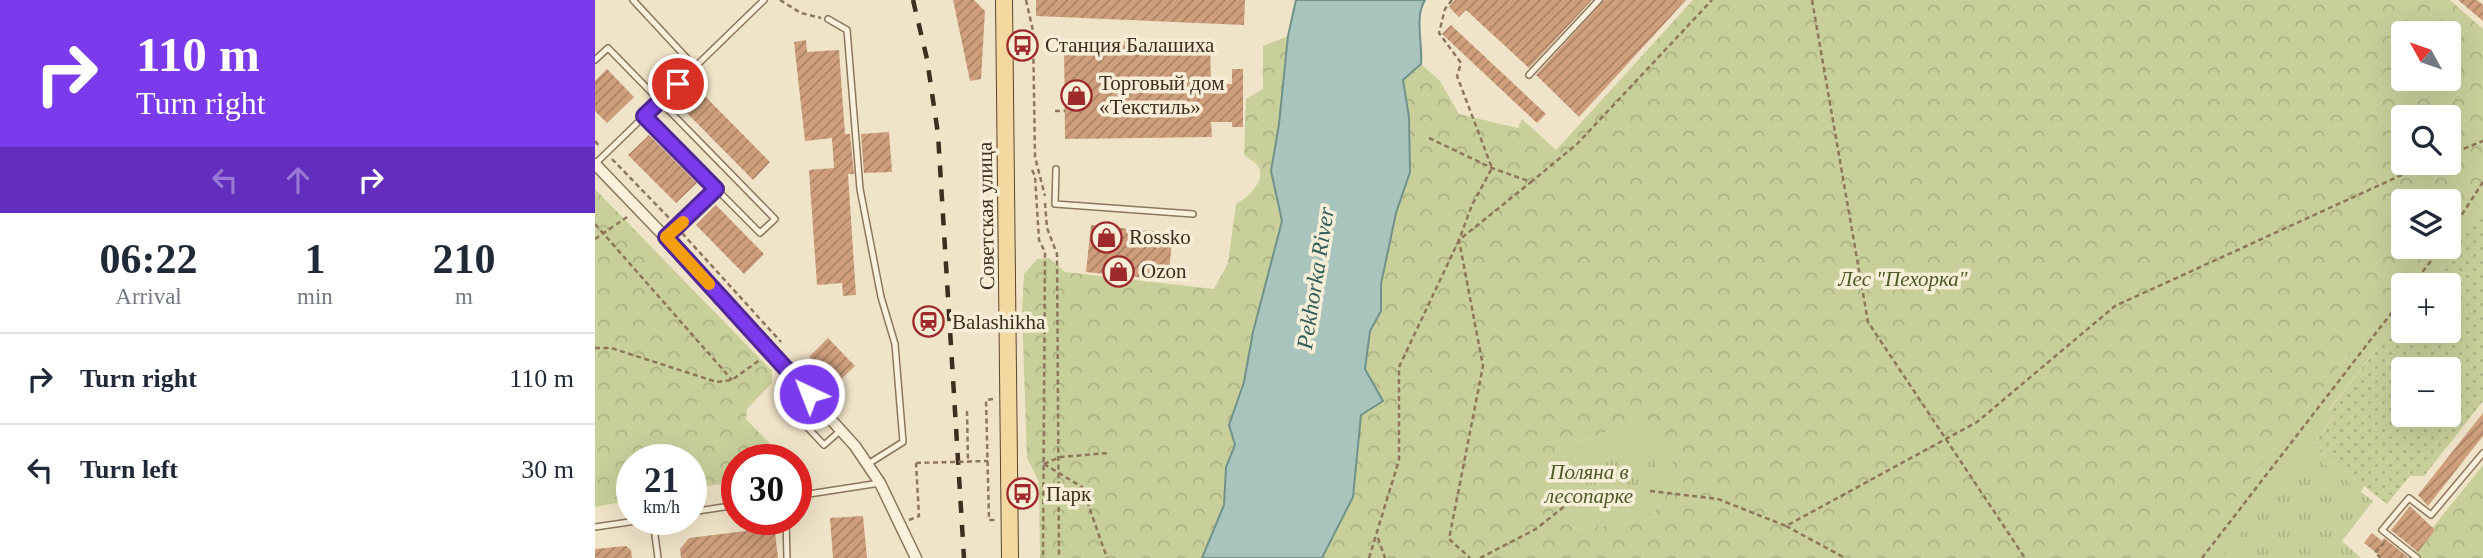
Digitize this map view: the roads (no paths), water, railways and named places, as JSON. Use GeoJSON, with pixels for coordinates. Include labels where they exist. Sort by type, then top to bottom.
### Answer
{"type":"FeatureCollection","features":[{"type":"Feature","properties":{"kind":"main road","name":"Советская улица"},"geometry":{"type":"LineString","coordinates":[[1004,0],[1010,558]]}},
{"type":"Feature","properties":{"kind":"street"},"geometry":{"type":"LineString","coordinates":[[595,164],[666,237],[855,446],[880,483],[914,557]]}},
{"type":"Feature","properties":{"kind":"lane"},"geometry":{"type":"LineString","coordinates":[[633,0],[695,66]]}},
{"type":"Feature","properties":{"kind":"lane"},"geometry":{"type":"LineString","coordinates":[[595,164],[764,0]]}},
{"type":"Feature","properties":{"kind":"lane"},"geometry":{"type":"LineString","coordinates":[[1529,75],[1599,0]]}},
{"type":"Feature","properties":{"kind":"lane"},"geometry":{"type":"LineString","coordinates":[[828,19],[846,30],[860,189],[881,297],[895,344],[904,442],[869,464]]}},
{"type":"Feature","properties":{"kind":"lane"},"geometry":{"type":"LineString","coordinates":[[595,60],[607,48],[775,219],[760,233],[644,116]]}},
{"type":"Feature","properties":{"kind":"lane"},"geometry":{"type":"LineString","coordinates":[[1056,169],[1055,204],[1193,214]]}},
{"type":"Feature","properties":{"kind":"lane"},"geometry":{"type":"LineString","coordinates":[[666,237],[716,189]]}},
{"type":"Feature","properties":{"kind":"lane"},"geometry":{"type":"LineString","coordinates":[[792,376],[793,412],[824,445],[841,430]]}},
{"type":"Feature","properties":{"kind":"lane"},"geometry":{"type":"LineString","coordinates":[[2417,558],[2382,530],[2409,498],[2431,515],[2483,453]]}},
{"type":"Feature","properties":{"kind":"lane"},"geometry":{"type":"LineString","coordinates":[[812,494],[880,483]]}},
{"type":"Feature","properties":{"kind":"lane"},"geometry":{"type":"LineString","coordinates":[[595,527],[616,524]]}},
{"type":"Feature","properties":{"kind":"lane"},"geometry":{"type":"LineString","coordinates":[[655,535],[658,558]]}},
{"type":"Feature","properties":{"kind":"lane"},"geometry":{"type":"LineString","coordinates":[[786,535],[787,558]]}},
{"type":"Feature","properties":{"kind":"water","name":"Pekhorka River"},"geometry":{"type":"Polygon","coordinates":[[[1296,0],[1425,0],[1419,23],[1421,64],[1403,80],[1409,117],[1410,172],[1396,213],[1381,284],[1381,311],[1370,331],[1365,369],[1383,401],[1361,415],[1353,497],[1322,558],[1202,558],[1224,505],[1226,467],[1235,445],[1229,425],[1244,382],[1253,332],[1282,221],[1271,171],[1288,36],[1296,0]]]}},
{"type":"Feature","properties":{"kind":"railway"},"geometry":{"type":"LineString","coordinates":[[913,0],[927,59],[938,134],[964,558]]}},
{"type":"Feature","properties":{"kind":"place","name":"Станция Балашиха"},"geometry":{"type":"Point","coordinates":[1022,45]}},
{"type":"Feature","properties":{"kind":"place","name":"Торговый дом «Текстиль»"},"geometry":{"type":"Point","coordinates":[1076,95]}},
{"type":"Feature","properties":{"kind":"place","name":"Rossko"},"geometry":{"type":"Point","coordinates":[1106,237]}},
{"type":"Feature","properties":{"kind":"place","name":"Ozon"},"geometry":{"type":"Point","coordinates":[1118,271]}},
{"type":"Feature","properties":{"kind":"place","name":"Balashikha"},"geometry":{"type":"Point","coordinates":[929,322]}},
{"type":"Feature","properties":{"kind":"place","name":"Парк"},"geometry":{"type":"Point","coordinates":[1023,494]}},
{"type":"Feature","properties":{"kind":"park label","name":"Лес \"Пехорка\""},"geometry":{"type":"Point","coordinates":[1903,279]}},
{"type":"Feature","properties":{"kind":"park label","name":"Поляна в лесопарке"},"geometry":{"type":"Point","coordinates":[1589,484]}}]}
